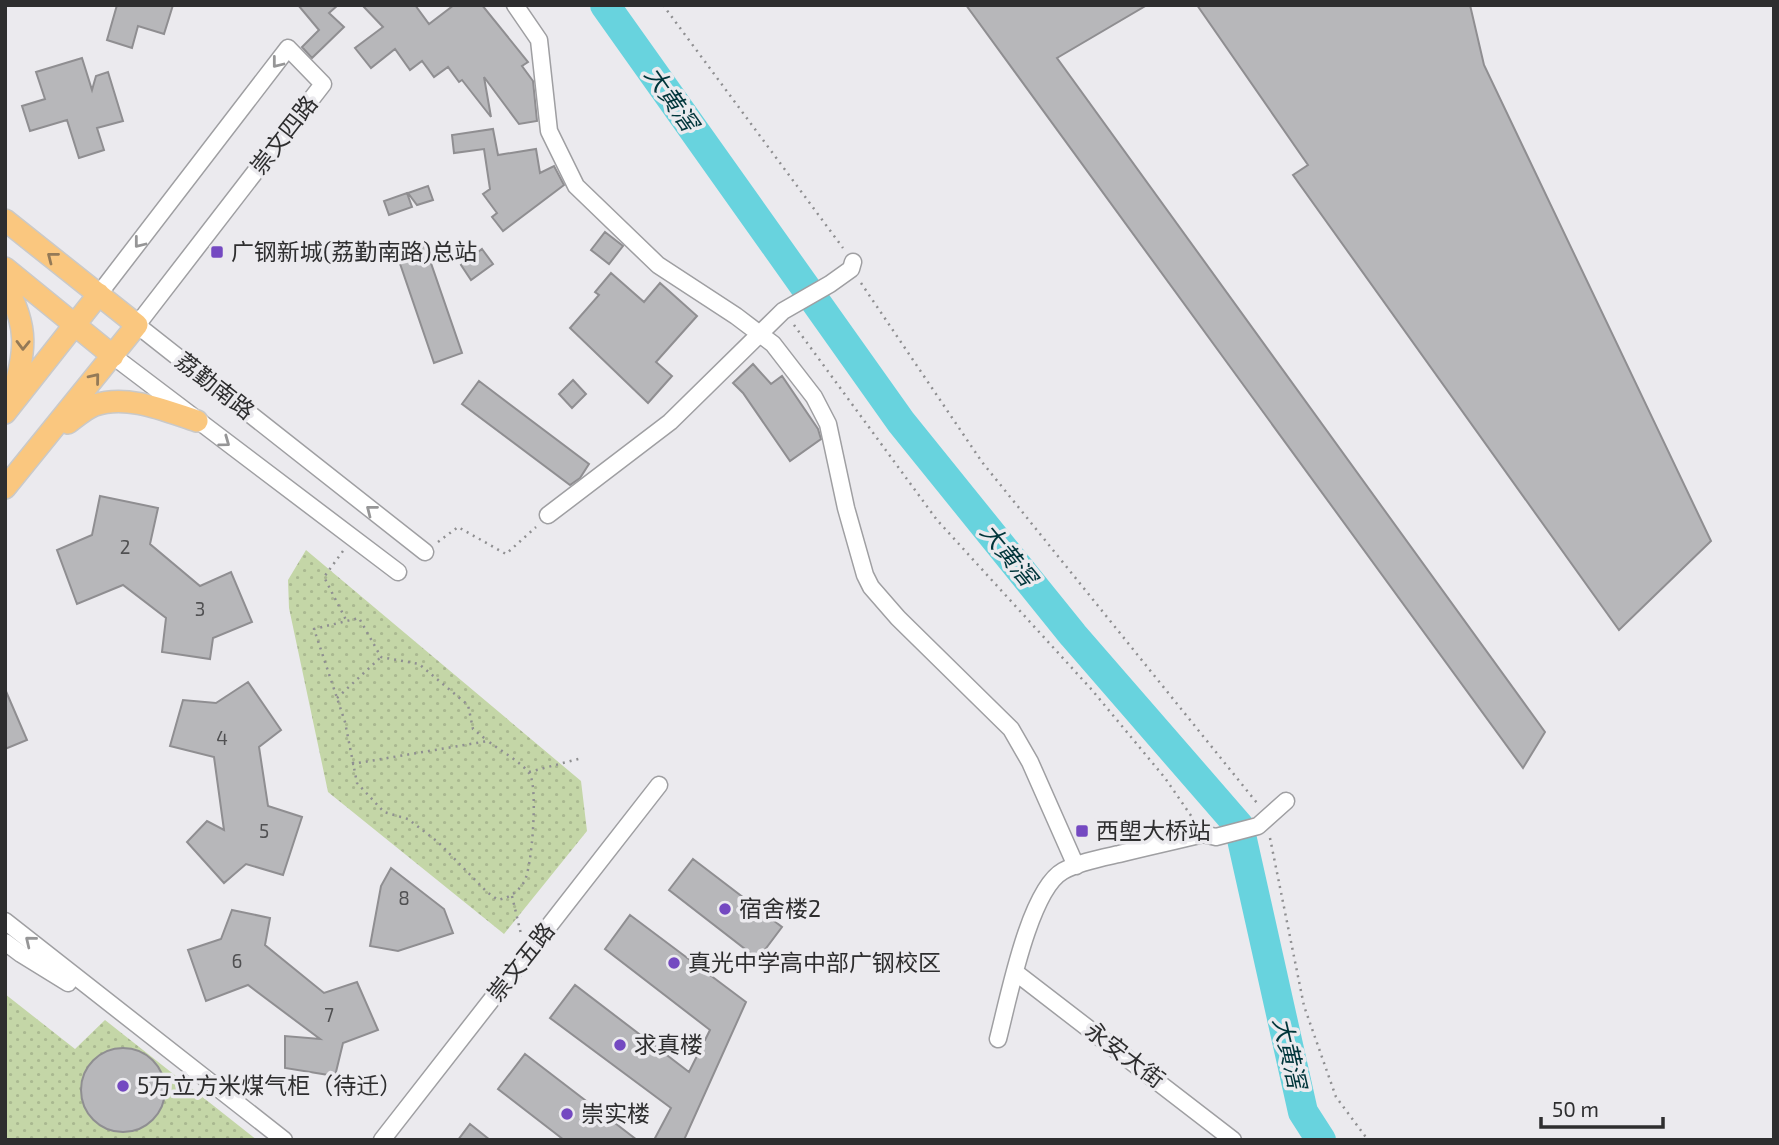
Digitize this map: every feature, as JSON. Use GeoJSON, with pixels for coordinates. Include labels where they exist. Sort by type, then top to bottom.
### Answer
{"type":"FeatureCollection","features":[{"type":"Feature","properties":{"kind":"main road","name":"荔勤南路"},"geometry":{"type":"LineString","coordinates":[[5,220],[137,325]]}},
{"type":"Feature","properties":{"kind":"main road","name":"荔勤南路"},"geometry":{"type":"LineString","coordinates":[[5,268],[113,356]]}},
{"type":"Feature","properties":{"kind":"main road"},"geometry":{"type":"LineString","coordinates":[[5,284],[18,307],[24,331],[23,360],[8,410]]}},
{"type":"Feature","properties":{"kind":"main road","name":"崇文四路"},"geometry":{"type":"LineString","coordinates":[[8,410],[99,294]]}},
{"type":"Feature","properties":{"kind":"main road","name":"崇文四路"},"geometry":{"type":"LineString","coordinates":[[8,475],[46,438],[137,325]]}},
{"type":"Feature","properties":{"kind":"main road"},"geometry":{"type":"LineString","coordinates":[[46,438],[93,405],[114,401],[151,407],[197,421]]}},
{"type":"Feature","properties":{"kind":"street"},"geometry":{"type":"LineString","coordinates":[[515,5],[539,40],[549,131],[576,186],[659,265],[760,333],[785,359],[823,411],[828,424],[851,530],[871,587],[898,618],[1011,729],[1030,762],[1076,866]]}},
{"type":"Feature","properties":{"kind":"street","name":"崇文四路"},"geometry":{"type":"LineString","coordinates":[[99,294],[288,48],[323,84],[137,325]]}},
{"type":"Feature","properties":{"kind":"street"},"geometry":{"type":"LineString","coordinates":[[548,515],[670,422],[783,311],[830,284],[852,265]]}},
{"type":"Feature","properties":{"kind":"street","name":"荔勤南路"},"geometry":{"type":"LineString","coordinates":[[137,325],[425,552]]}},
{"type":"Feature","properties":{"kind":"street","name":"荔勤南路"},"geometry":{"type":"LineString","coordinates":[[113,356],[398,572]]}},
{"type":"Feature","properties":{"kind":"street","name":"崇文五路"},"geometry":{"type":"LineString","coordinates":[[382,1140],[659,785]]}},
{"type":"Feature","properties":{"kind":"street"},"geometry":{"type":"LineString","coordinates":[[998,1040],[1028,932],[1045,889],[1062,872],[1076,866],[1209,836],[1262,821],[1286,801]]}},
{"type":"Feature","properties":{"kind":"street"},"geometry":{"type":"LineString","coordinates":[[5,921],[284,1140]]}},
{"type":"Feature","properties":{"kind":"street"},"geometry":{"type":"LineString","coordinates":[[5,942],[122,1014]]}},
{"type":"Feature","properties":{"kind":"street","name":"永安大街"},"geometry":{"type":"LineString","coordinates":[[1015,972],[1152,1074],[1233,1140]]}},
{"type":"Feature","properties":{"kind":"path"},"geometry":{"type":"LineString","coordinates":[[663,5],[852,265],[982,462],[1262,821],[1273,855],[1304,1006],[1336,1097],[1368,1140]]}},
{"type":"Feature","properties":{"kind":"path"},"geometry":{"type":"LineString","coordinates":[[783,311],[937,520],[1092,690],[1209,836]]}},
{"type":"Feature","properties":{"kind":"path"},"geometry":{"type":"LineString","coordinates":[[425,552],[458,527],[506,554],[548,515]]}},
{"type":"Feature","properties":{"kind":"path"},"geometry":{"type":"LineString","coordinates":[[346,620],[324,577],[353,536]]}},
{"type":"Feature","properties":{"kind":"path"},"geometry":{"type":"LineString","coordinates":[[359,618],[381,657],[419,664],[468,705],[473,729],[529,772],[535,786],[530,859],[526,880],[512,896],[498,900],[487,892],[438,842],[408,819],[384,812],[357,783],[345,722],[314,629],[359,618]]}},
{"type":"Feature","properties":{"kind":"path"},"geometry":{"type":"LineString","coordinates":[[337,698],[381,657]]}},
{"type":"Feature","properties":{"kind":"path"},"geometry":{"type":"LineString","coordinates":[[352,764],[488,741]]}},
{"type":"Feature","properties":{"kind":"path"},"geometry":{"type":"LineString","coordinates":[[529,772],[582,758]]}},
{"type":"Feature","properties":{"kind":"path"},"geometry":{"type":"LineString","coordinates":[[512,896],[521,934]]}},
{"type":"Feature","properties":{"kind":"green space"},"geometry":{"type":"Polygon","coordinates":[[[306,550],[581,781],[587,831],[504,934],[328,792],[289,608],[288,580],[306,550]]]}},
{"type":"Feature","properties":{"kind":"green space"},"geometry":{"type":"Polygon","coordinates":[[[5,994],[75,1049],[105,1020],[257,1140],[5,1140],[5,994]]]}},
{"type":"Feature","properties":{"kind":"building"},"geometry":{"type":"Polygon","coordinates":[[[117,5],[173,5],[164,34],[138,26],[132,48],[107,40],[117,5]]]}},
{"type":"Feature","properties":{"kind":"building"},"geometry":{"type":"Polygon","coordinates":[[[298,5],[338,5],[329,13],[344,27],[312,58],[302,47],[319,30],[298,5]]]}},
{"type":"Feature","properties":{"kind":"building"},"geometry":{"type":"Polygon","coordinates":[[[362,5],[415,5],[429,24],[454,5],[482,5],[528,62],[522,66],[533,81],[537,121],[519,124],[484,77],[491,117],[462,80],[459,82],[448,67],[434,77],[422,61],[410,70],[395,49],[371,68],[355,48],[383,27],[362,5]]]}},
{"type":"Feature","properties":{"kind":"building"},"geometry":{"type":"Polygon","coordinates":[[[966,5],[1147,5],[1057,58],[1545,732],[1523,768],[966,5]]]}},
{"type":"Feature","properties":{"kind":"building"},"geometry":{"type":"Polygon","coordinates":[[[1197,5],[1470,5],[1484,65],[1711,541],[1619,630],[1293,175],[1308,165],[1197,5]]]}},
{"type":"Feature","properties":{"kind":"building"},"geometry":{"type":"Polygon","coordinates":[[[82,58],[92,90],[96,76],[108,72],[123,121],[97,128],[104,150],[79,158],[67,120],[30,131],[22,106],[45,99],[36,72],[82,58]]]}},
{"type":"Feature","properties":{"kind":"building"},"geometry":{"type":"Polygon","coordinates":[[[493,129],[498,155],[536,149],[540,173],[554,166],[564,185],[503,231],[492,217],[497,213],[483,194],[490,189],[484,149],[454,153],[452,135],[493,129]]]}},
{"type":"Feature","properties":{"kind":"building"},"geometry":{"type":"Polygon","coordinates":[[[428,186],[433,200],[417,205],[408,193],[428,186]]]}},
{"type":"Feature","properties":{"kind":"building"},"geometry":{"type":"Polygon","coordinates":[[[407,193],[412,207],[389,215],[384,201],[407,193]]]}},
{"type":"Feature","properties":{"kind":"building"},"geometry":{"type":"Polygon","coordinates":[[[605,232],[623,246],[609,264],[591,250],[605,232]]]}},
{"type":"Feature","properties":{"kind":"building"},"geometry":{"type":"Polygon","coordinates":[[[424,243],[462,353],[434,363],[396,252],[424,243]]]}},
{"type":"Feature","properties":{"kind":"building"},"geometry":{"type":"Polygon","coordinates":[[[482,249],[493,264],[471,280],[461,265],[482,249]]]}},
{"type":"Feature","properties":{"kind":"building"},"geometry":{"type":"Polygon","coordinates":[[[611,273],[644,302],[660,283],[697,316],[656,362],[672,376],[648,403],[570,328],[599,295],[595,292],[611,273]]]}},
{"type":"Feature","properties":{"kind":"building"},"geometry":{"type":"Polygon","coordinates":[[[753,364],[771,384],[782,376],[818,429],[821,439],[790,461],[743,393],[733,383],[753,364]]]}},
{"type":"Feature","properties":{"kind":"building"},"geometry":{"type":"Polygon","coordinates":[[[573,380],[586,394],[572,408],[559,394],[573,380]]]}},
{"type":"Feature","properties":{"kind":"building"},"geometry":{"type":"Polygon","coordinates":[[[479,381],[589,464],[580,478],[570,485],[462,404],[479,381]]]}},
{"type":"Feature","properties":{"kind":"building"},"geometry":{"type":"Polygon","coordinates":[[[100,496],[158,508],[150,544],[200,586],[231,572],[252,622],[213,638],[210,659],[162,652],[166,618],[123,585],[77,604],[57,550],[92,535],[100,496]]]}},
{"type":"Feature","properties":{"kind":"building"},"geometry":{"type":"Polygon","coordinates":[[[248,682],[281,730],[259,747],[268,806],[302,817],[283,875],[246,864],[224,883],[187,842],[207,821],[224,830],[214,757],[170,746],[183,700],[216,703],[248,682]]]}},
{"type":"Feature","properties":{"kind":"building"},"geometry":{"type":"Polygon","coordinates":[[[5,689],[27,740],[5,749],[5,689]]]}},
{"type":"Feature","properties":{"kind":"building","name":"宿舍楼2"},"geometry":{"type":"Polygon","coordinates":[[[693,859],[782,927],[758,959],[669,890],[693,859]]]}},
{"type":"Feature","properties":{"kind":"building"},"geometry":{"type":"Polygon","coordinates":[[[391,868],[444,909],[453,933],[398,951],[370,946],[381,886],[391,868]]]}},
{"type":"Feature","properties":{"kind":"building"},"geometry":{"type":"Polygon","coordinates":[[[232,910],[270,918],[265,945],[324,993],[357,982],[378,1030],[343,1043],[335,1076],[285,1068],[285,1036],[320,1039],[248,985],[206,1001],[188,950],[221,939],[232,910]]]}},
{"type":"Feature","properties":{"kind":"building"},"geometry":{"type":"Polygon","coordinates":[[[630,915],[746,1002],[684,1140],[654,1140],[671,1108],[550,1018],[575,985],[689,1072],[710,1030],[605,949],[630,915]]]}},
{"type":"Feature","properties":{"kind":"building","name":"5万立方米煤气柜（待迁）"},"geometry":{"type":"Polygon","coordinates":[[[123,1048],[139,1051],[153,1060],[162,1074],[165,1090],[162,1106],[153,1120],[139,1129],[123,1132],[107,1129],[93,1120],[84,1106],[81,1090],[84,1074],[93,1060],[107,1051],[123,1048]]]}},
{"type":"Feature","properties":{"kind":"building","name":"崇实楼"},"geometry":{"type":"Polygon","coordinates":[[[525,1054],[637,1140],[564,1140],[498,1089],[525,1054]]]}},
{"type":"Feature","properties":{"kind":"building"},"geometry":{"type":"Polygon","coordinates":[[[470,1124],[490,1140],[458,1140],[470,1124]]]}},
{"type":"Feature","properties":{"kind":"waterway","name":"大黄滘"},"geometry":{"type":"LineString","coordinates":[[605,5],[901,422],[1073,635],[1239,826],[1303,1112],[1321,1140]]}},
{"type":"Feature","properties":{"kind":"place","name":"广钢新城(荔勤南路)总站"},"geometry":{"type":"Point","coordinates":[217,252]}},
{"type":"Feature","properties":{"kind":"place","name":"西塱大桥站"},"geometry":{"type":"Point","coordinates":[1082,831]}},
{"type":"Feature","properties":{"kind":"place","name":"宿舍楼2"},"geometry":{"type":"Point","coordinates":[725,909]}},
{"type":"Feature","properties":{"kind":"place","name":"真光中学高中部广钢校区"},"geometry":{"type":"Point","coordinates":[674,963]}},
{"type":"Feature","properties":{"kind":"place","name":"求真楼"},"geometry":{"type":"Point","coordinates":[620,1045]}},
{"type":"Feature","properties":{"kind":"place","name":"5万立方米煤气柜（待迁）"},"geometry":{"type":"Point","coordinates":[123,1086]}},
{"type":"Feature","properties":{"kind":"place","name":"崇实楼"},"geometry":{"type":"Point","coordinates":[567,1114]}}]}
